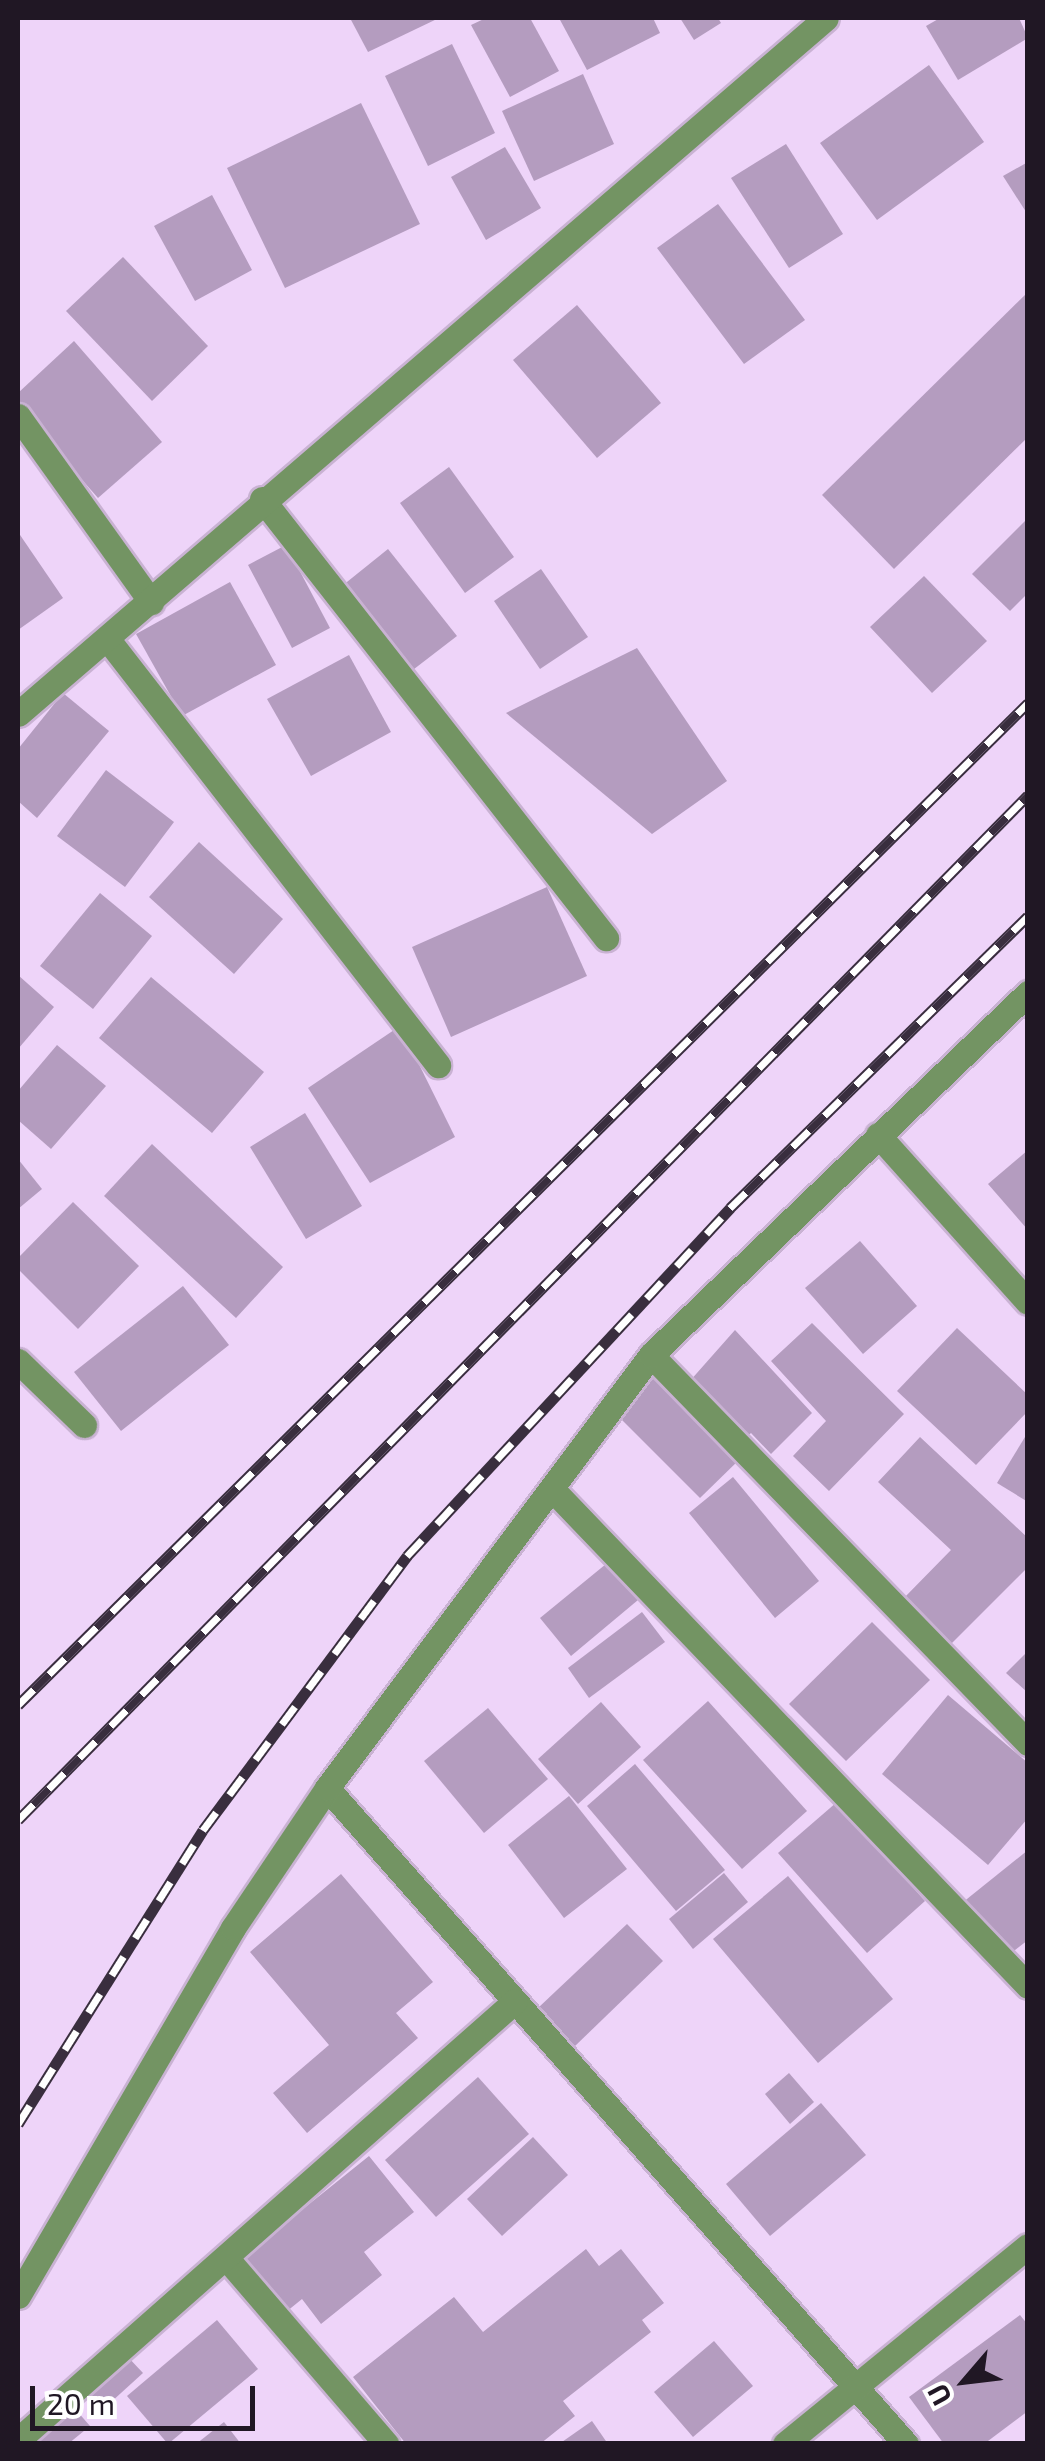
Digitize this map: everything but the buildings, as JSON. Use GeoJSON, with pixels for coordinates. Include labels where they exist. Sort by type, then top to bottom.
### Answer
{"type":"FeatureCollection","features":[{"type":"Feature","properties":{"kind":"street"},"geometry":{"type":"LineString","coordinates":[[18,714],[108,641],[262,499],[826,18]]}},
{"type":"Feature","properties":{"kind":"street"},"geometry":{"type":"LineString","coordinates":[[18,416],[151,602]]}},
{"type":"Feature","properties":{"kind":"street"},"geometry":{"type":"LineString","coordinates":[[262,499],[606,938]]}},
{"type":"Feature","properties":{"kind":"street"},"geometry":{"type":"LineString","coordinates":[[108,641],[438,1065]]}},
{"type":"Feature","properties":{"kind":"street"},"geometry":{"type":"LineString","coordinates":[[18,2296],[24,2266],[234,1928],[327,1788],[651,1355],[1028,992]]}},
{"type":"Feature","properties":{"kind":"street"},"geometry":{"type":"LineString","coordinates":[[878,1135],[1028,1302]]}},
{"type":"Feature","properties":{"kind":"street"},"geometry":{"type":"LineString","coordinates":[[651,1355],[1028,1743]]}},
{"type":"Feature","properties":{"kind":"street"},"geometry":{"type":"LineString","coordinates":[[18,1360],[84,1426]]}},
{"type":"Feature","properties":{"kind":"street"},"geometry":{"type":"LineString","coordinates":[[552,1488],[1028,1986]]}},
{"type":"Feature","properties":{"kind":"street"},"geometry":{"type":"LineString","coordinates":[[327,1788],[906,2444]]}},
{"type":"Feature","properties":{"kind":"street"},"geometry":{"type":"LineString","coordinates":[[18,2440],[228,2260],[515,2001]]}},
{"type":"Feature","properties":{"kind":"street"},"geometry":{"type":"LineString","coordinates":[[785,2444],[1028,2246]]}},
{"type":"Feature","properties":{"kind":"street"},"geometry":{"type":"LineString","coordinates":[[228,2260],[386,2444]]}},
{"type":"Feature","properties":{"kind":"railway"},"geometry":{"type":"LineString","coordinates":[[18,1705],[1028,703]]}},
{"type":"Feature","properties":{"kind":"railway"},"geometry":{"type":"LineString","coordinates":[[18,1820],[1028,795]]}},
{"type":"Feature","properties":{"kind":"railway"},"geometry":{"type":"LineString","coordinates":[[18,2124],[203,1830],[407,1556],[730,1208],[1028,916]]}}]}
